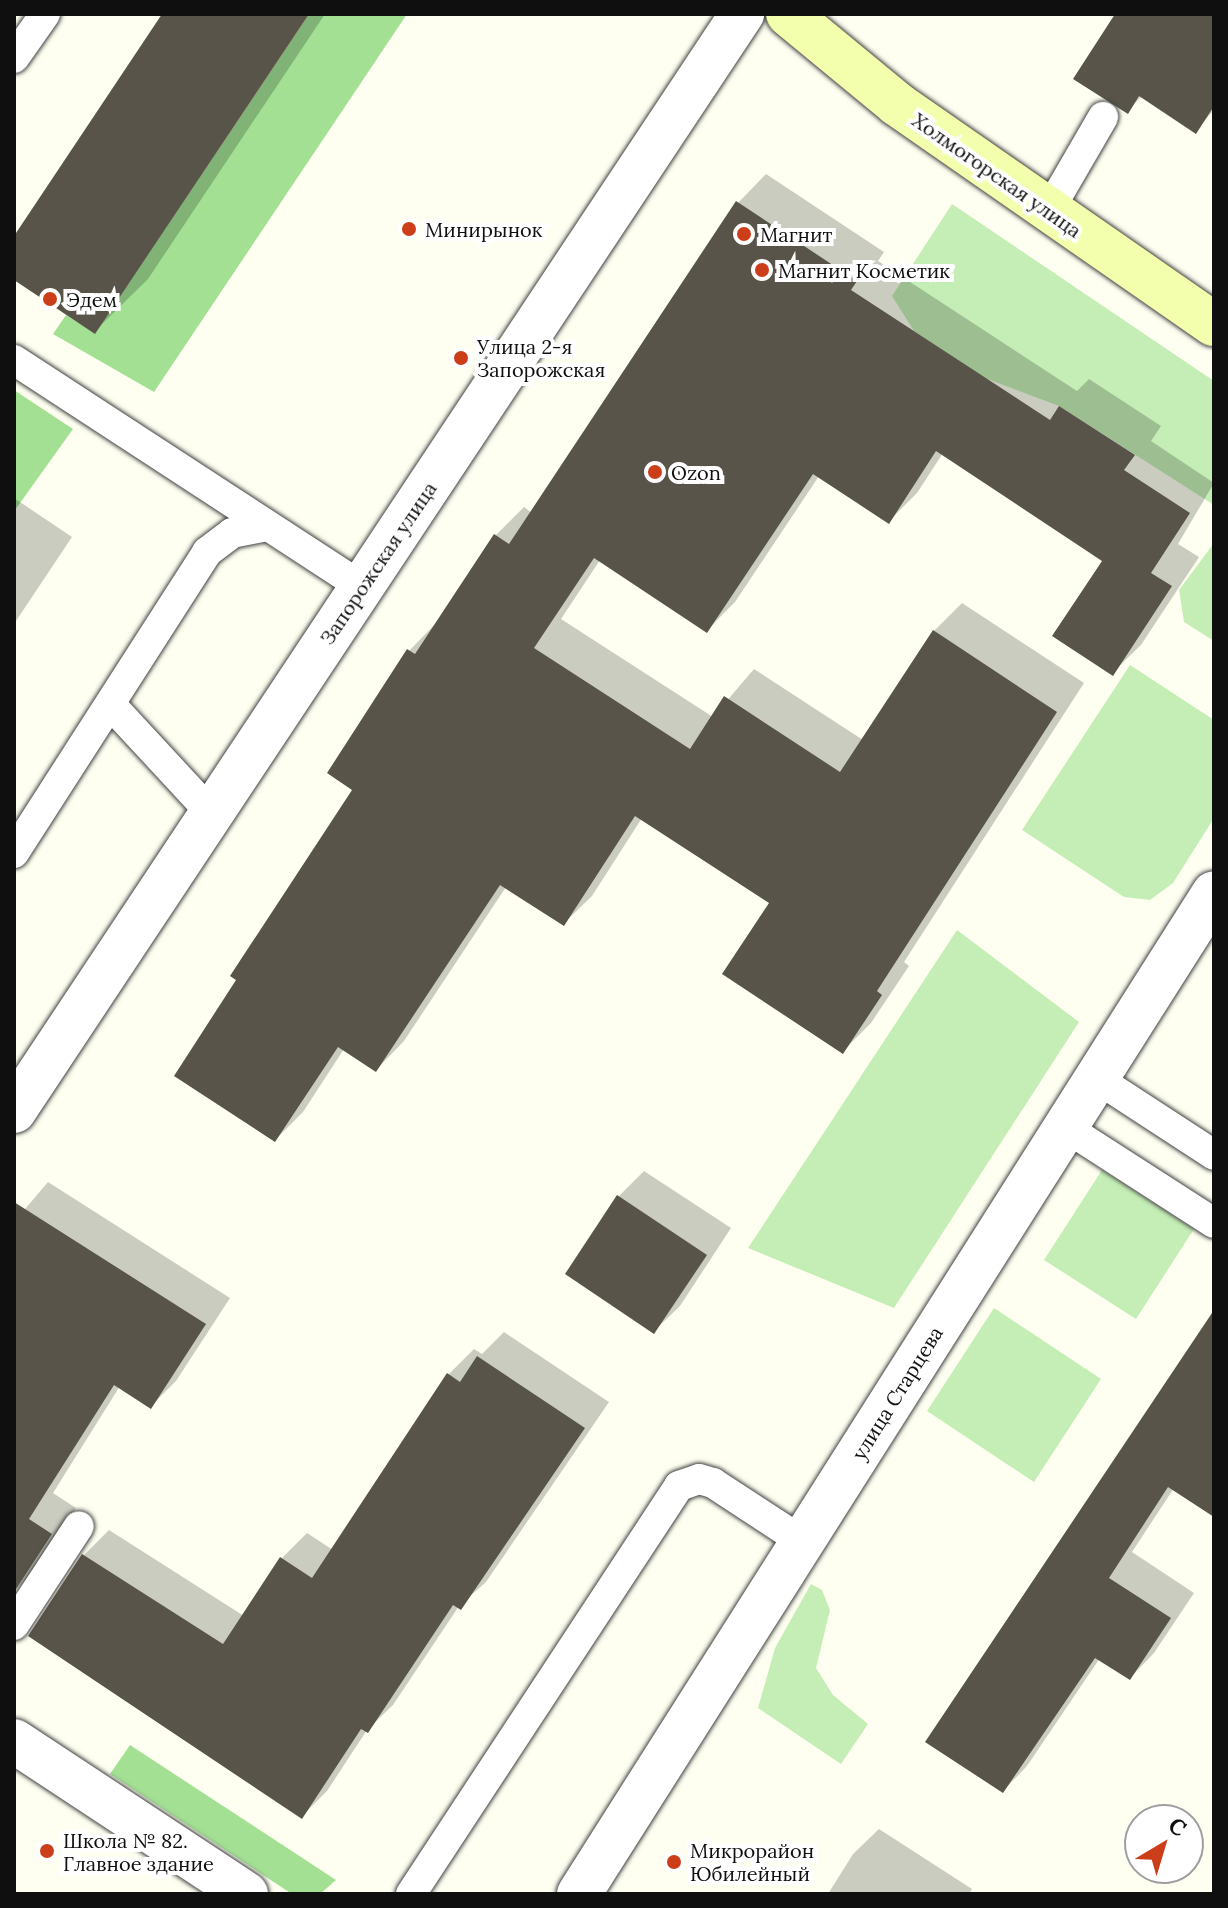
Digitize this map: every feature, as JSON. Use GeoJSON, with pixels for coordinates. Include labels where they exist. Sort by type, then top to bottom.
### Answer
{"type":"FeatureCollection","features":[{"type":"Feature","properties":{"kind":"main road","name":"Холмогорская улица"},"geometry":{"type":"LineString","coordinates":[[788,14],[897,104],[1048,212],[1214,324]]}},
{"type":"Feature","properties":{"kind":"street","name":"Запорожская улица"},"geometry":{"type":"LineString","coordinates":[[14,1111],[742,14]]}},
{"type":"Feature","properties":{"kind":"street","name":"улица Старцева"},"geometry":{"type":"LineString","coordinates":[[579,1894],[1214,893]]}},
{"type":"Feature","properties":{"kind":"street"},"geometry":{"type":"LineString","coordinates":[[14,1741],[246,1894]]}},
{"type":"Feature","properties":{"kind":"lane"},"geometry":{"type":"LineString","coordinates":[[14,58],[45,14]]}},
{"type":"Feature","properties":{"kind":"lane"},"geometry":{"type":"LineString","coordinates":[[1048,212],[1103,117]]}},
{"type":"Feature","properties":{"kind":"lane"},"geometry":{"type":"LineString","coordinates":[[14,360],[362,587]]}},
{"type":"Feature","properties":{"kind":"lane"},"geometry":{"type":"LineString","coordinates":[[14,853],[112,706],[207,552],[232,533],[267,526]]}},
{"type":"Feature","properties":{"kind":"lane"},"geometry":{"type":"LineString","coordinates":[[112,706],[212,814]]}},
{"type":"Feature","properties":{"kind":"lane"},"geometry":{"type":"LineString","coordinates":[[1096,1078],[1214,1155]]}},
{"type":"Feature","properties":{"kind":"lane"},"geometry":{"type":"LineString","coordinates":[[1065,1127],[1214,1223]]}},
{"type":"Feature","properties":{"kind":"lane"},"geometry":{"type":"LineString","coordinates":[[411,1894],[679,1486],[692,1480],[713,1483],[803,1542]]}},
{"type":"Feature","properties":{"kind":"lane"},"geometry":{"type":"LineString","coordinates":[[14,1625],[79,1526]]}},
{"type":"Feature","properties":{"kind":"green space"},"geometry":{"type":"Polygon","coordinates":[[[309,14],[407,14],[154,392],[53,334],[66,315],[95,333],[309,14]]]}},
{"type":"Feature","properties":{"kind":"green space"},"geometry":{"type":"Polygon","coordinates":[[[952,204],[1214,381],[1214,505],[1059,406],[985,378],[914,331],[892,296],[952,204]]]}},
{"type":"Feature","properties":{"kind":"green space"},"geometry":{"type":"Polygon","coordinates":[[[14,390],[73,429],[15,510],[14,510],[14,390]]]}},
{"type":"Feature","properties":{"kind":"green space"},"geometry":{"type":"Polygon","coordinates":[[[1214,543],[1214,641],[1184,622],[1179,590],[1214,543]]]}},
{"type":"Feature","properties":{"kind":"green space"},"geometry":{"type":"Polygon","coordinates":[[[1130,665],[1214,720],[1214,818],[1173,883],[1150,900],[1124,897],[1022,830],[1130,665]]]}},
{"type":"Feature","properties":{"kind":"green space"},"geometry":{"type":"Polygon","coordinates":[[[957,930],[1079,1022],[894,1308],[748,1248],[957,930]]]}},
{"type":"Feature","properties":{"kind":"green space"},"geometry":{"type":"Polygon","coordinates":[[[1102,1170],[1194,1229],[1136,1319],[1044,1260],[1102,1170]]]}},
{"type":"Feature","properties":{"kind":"green space"},"geometry":{"type":"Polygon","coordinates":[[[994,1308],[1101,1379],[1034,1482],[927,1411],[994,1308]]]}},
{"type":"Feature","properties":{"kind":"green space"},"geometry":{"type":"Polygon","coordinates":[[[811,1584],[822,1590],[830,1610],[816,1668],[833,1695],[868,1724],[841,1764],[758,1708],[775,1648],[811,1584]]]}},
{"type":"Feature","properties":{"kind":"green space"},"geometry":{"type":"Polygon","coordinates":[[[130,1745],[336,1880],[320,1894],[292,1894],[110,1774],[130,1745]]]}},
{"type":"Feature","properties":{"kind":"building"},"geometry":{"type":"Polygon","coordinates":[[[162,14],[309,14],[95,334],[14,280],[14,236],[162,14]]]}},
{"type":"Feature","properties":{"kind":"building"},"geometry":{"type":"Polygon","coordinates":[[[1115,14],[1214,14],[1214,106],[1196,134],[1139,96],[1128,114],[1073,79],[1115,14]]]}},
{"type":"Feature","properties":{"kind":"building"},"geometry":{"type":"Polygon","coordinates":[[[736,201],[857,281],[851,290],[1050,420],[1059,406],[1135,455],[1124,470],[1190,513],[1151,573],[1172,586],[1113,676],[1052,636],[1102,561],[936,451],[889,524],[813,474],[707,633],[594,558],[534,648],[690,749],[724,696],[840,772],[933,630],[1057,712],[877,991],[882,995],[843,1054],[722,974],[769,903],[635,816],[564,926],[500,885],[376,1072],[338,1047],[275,1142],[174,1076],[236,980],[230,976],[352,790],[327,773],[407,649],[415,654],[494,534],[509,544],[736,201]]]}},
{"type":"Feature","properties":{"kind":"building"},"geometry":{"type":"Polygon","coordinates":[[[617,1195],[707,1255],[654,1334],[565,1274],[617,1195]]]}},
{"type":"Feature","properties":{"kind":"building"},"geometry":{"type":"Polygon","coordinates":[[[14,1202],[206,1324],[151,1409],[114,1385],[29,1519],[52,1534],[14,1592],[14,1202]]]}},
{"type":"Feature","properties":{"kind":"building"},"geometry":{"type":"Polygon","coordinates":[[[1214,1310],[1214,1517],[1168,1487],[1109,1578],[1171,1618],[1130,1680],[1095,1658],[1003,1793],[925,1742],[1214,1310]]]}},
{"type":"Feature","properties":{"kind":"building"},"geometry":{"type":"Polygon","coordinates":[[[477,1356],[585,1428],[461,1610],[453,1605],[368,1733],[361,1729],[302,1819],[28,1636],[82,1554],[223,1644],[280,1557],[312,1578],[447,1373],[460,1382],[477,1356]]]}},
{"type":"Feature","properties":{"kind":"place","name":"Минирынок"},"geometry":{"type":"Point","coordinates":[409,229]}},
{"type":"Feature","properties":{"kind":"place","name":"Магнит"},"geometry":{"type":"Point","coordinates":[744,234]}},
{"type":"Feature","properties":{"kind":"place","name":"Магнит Косметик"},"geometry":{"type":"Point","coordinates":[762,270]}},
{"type":"Feature","properties":{"kind":"place","name":"Эдем"},"geometry":{"type":"Point","coordinates":[50,299]}},
{"type":"Feature","properties":{"kind":"place","name":"Улица 2-я Запорожская"},"geometry":{"type":"Point","coordinates":[461,358]}},
{"type":"Feature","properties":{"kind":"place","name":"Ozon"},"geometry":{"type":"Point","coordinates":[655,472]}},
{"type":"Feature","properties":{"kind":"place","name":"Школа № 82. Главное здание"},"geometry":{"type":"Point","coordinates":[47,1851]}},
{"type":"Feature","properties":{"kind":"place","name":"Микрорайон Юбилейный"},"geometry":{"type":"Point","coordinates":[674,1862]}}]}
